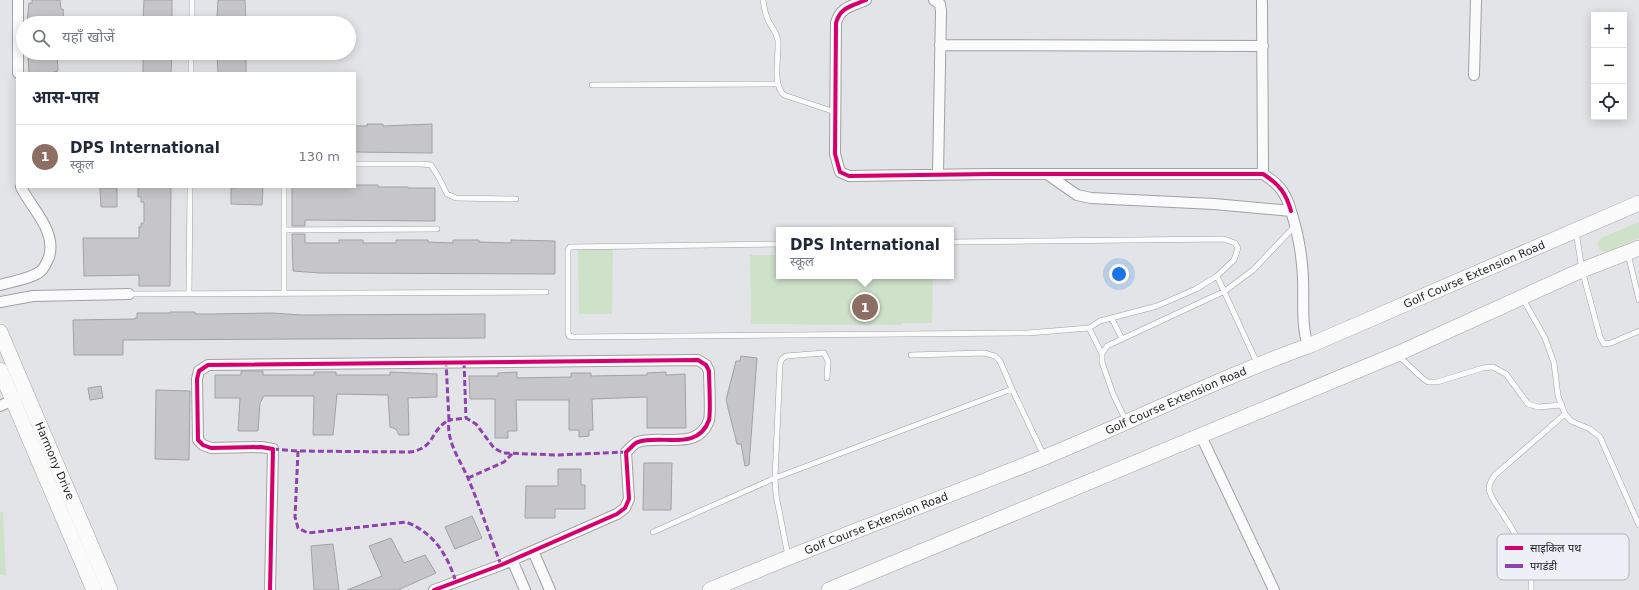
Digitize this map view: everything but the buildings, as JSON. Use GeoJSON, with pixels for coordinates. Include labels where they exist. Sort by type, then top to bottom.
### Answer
{"type":"FeatureCollection","features":[{"type":"Feature","properties":{"kind":"main road","name":"Golf Course Extension Road"},"geometry":{"type":"LineString","coordinates":[[710,590],[788,557],[1044,457],[1258,364],[1308,346],[1639,203]]}},
{"type":"Feature","properties":{"kind":"main road"},"geometry":{"type":"LineString","coordinates":[[829,590],[1397,354],[1582,270],[1633,251]]}},
{"type":"Feature","properties":{"kind":"main road","name":"Harmony Drive"},"geometry":{"type":"LineString","coordinates":[[0,332],[13,400],[94,590]]}},
{"type":"Feature","properties":{"kind":"main road","name":"Harmony Drive"},"geometry":{"type":"LineString","coordinates":[[0,370],[9,384]]}},
{"type":"Feature","properties":{"kind":"main road","name":"Harmony Drive"},"geometry":{"type":"LineString","coordinates":[[13,400],[110,590]]}},
{"type":"Feature","properties":{"kind":"street"},"geometry":{"type":"LineString","coordinates":[[18,0],[18,16]]}},
{"type":"Feature","properties":{"kind":"street"},"geometry":{"type":"LineString","coordinates":[[866,0],[842,10],[838,15],[836,23],[835,154],[840,172],[849,176],[938,174],[1263,174],[1276,182],[1287,198],[1296,225],[1303,278],[1304,333],[1308,346]]}},
{"type":"Feature","properties":{"kind":"street"},"geometry":{"type":"LineString","coordinates":[[934,0],[940,4],[938,174]]}},
{"type":"Feature","properties":{"kind":"street"},"geometry":{"type":"LineString","coordinates":[[1474,75],[1476,0]]}},
{"type":"Feature","properties":{"kind":"street"},"geometry":{"type":"LineString","coordinates":[[1262,2],[1263,174]]}},
{"type":"Feature","properties":{"kind":"street"},"geometry":{"type":"LineString","coordinates":[[940,45],[1262,46]]}},
{"type":"Feature","properties":{"kind":"street"},"geometry":{"type":"LineString","coordinates":[[18,60],[18,72]]}},
{"type":"Feature","properties":{"kind":"street"},"geometry":{"type":"LineString","coordinates":[[1047,174],[1077,196],[1214,204],[1291,211]]}},
{"type":"Feature","properties":{"kind":"street"},"geometry":{"type":"LineString","coordinates":[[0,285],[41,271],[47,263],[50,254],[50,242],[47,232],[21,188]]}},
{"type":"Feature","properties":{"kind":"street"},"geometry":{"type":"LineString","coordinates":[[0,302],[33,296],[129,294]]}},
{"type":"Feature","properties":{"kind":"street"},"geometry":{"type":"LineString","coordinates":[[270,590],[273,449],[261,447],[211,448],[203,445],[198,440],[197,378],[200,371],[208,365],[698,360],[706,365],[709,371],[709,420],[702,432],[684,441],[636,442],[626,452],[629,499],[625,508],[617,514],[534,551],[434,590]]}},
{"type":"Feature","properties":{"kind":"street"},"geometry":{"type":"LineString","coordinates":[[1201,436],[1274,590]]}},
{"type":"Feature","properties":{"kind":"street"},"geometry":{"type":"LineString","coordinates":[[534,551],[550,590]]}},
{"type":"Feature","properties":{"kind":"street"},"geometry":{"type":"LineString","coordinates":[[512,560],[526,590]]}},
{"type":"Feature","properties":{"kind":"lane"},"geometry":{"type":"LineString","coordinates":[[192,0],[192,16]]}},
{"type":"Feature","properties":{"kind":"lane"},"geometry":{"type":"LineString","coordinates":[[763,0],[766,13],[778,40],[779,91],[784,96],[835,112]]}},
{"type":"Feature","properties":{"kind":"lane"},"geometry":{"type":"LineString","coordinates":[[191,60],[191,72]]}},
{"type":"Feature","properties":{"kind":"lane"},"geometry":{"type":"LineString","coordinates":[[592,85],[778,84]]}},
{"type":"Feature","properties":{"kind":"lane"},"geometry":{"type":"LineString","coordinates":[[356,164],[422,164],[431,166],[447,194],[456,198],[516,199]]}},
{"type":"Feature","properties":{"kind":"lane"},"geometry":{"type":"LineString","coordinates":[[189,293],[190,188]]}},
{"type":"Feature","properties":{"kind":"lane"},"geometry":{"type":"LineString","coordinates":[[284,188],[284,293]]}},
{"type":"Feature","properties":{"kind":"lane"},"geometry":{"type":"LineString","coordinates":[[1102,354],[1107,346],[1225,292],[1253,270],[1296,225]]}},
{"type":"Feature","properties":{"kind":"lane"},"geometry":{"type":"LineString","coordinates":[[284,230],[437,229]]}},
{"type":"Feature","properties":{"kind":"lane"},"geometry":{"type":"LineString","coordinates":[[1576,230],[1582,270],[1600,337],[1604,344],[1611,343],[1639,331]]}},
{"type":"Feature","properties":{"kind":"lane"},"geometry":{"type":"LineString","coordinates":[[776,244],[570,247],[568,250],[569,336],[573,338],[1028,333],[1089,328],[1100,321],[1157,306],[1196,289],[1217,276],[1234,260],[1238,248],[1235,243],[1224,239],[954,242]]}},
{"type":"Feature","properties":{"kind":"lane"},"geometry":{"type":"LineString","coordinates":[[1633,251],[1639,300]]}},
{"type":"Feature","properties":{"kind":"lane"},"geometry":{"type":"LineString","coordinates":[[1217,276],[1258,364]]}},
{"type":"Feature","properties":{"kind":"lane"},"geometry":{"type":"LineString","coordinates":[[129,294],[546,292]]}},
{"type":"Feature","properties":{"kind":"lane"},"geometry":{"type":"LineString","coordinates":[[1522,297],[1545,338],[1554,363],[1558,396],[1565,414],[1571,421],[1590,429],[1600,437],[1639,525]]}},
{"type":"Feature","properties":{"kind":"lane"},"geometry":{"type":"LineString","coordinates":[[1112,318],[1122,339]]}},
{"type":"Feature","properties":{"kind":"lane"},"geometry":{"type":"LineString","coordinates":[[1089,328],[1102,354],[1102,362],[1113,394],[1126,422]]}},
{"type":"Feature","properties":{"kind":"lane"},"geometry":{"type":"LineString","coordinates":[[788,557],[778,508],[775,478],[780,364],[782,359],[786,356],[824,353],[828,361],[827,378]]}},
{"type":"Feature","properties":{"kind":"lane"},"geometry":{"type":"LineString","coordinates":[[911,355],[984,353],[995,356],[1000,361],[1044,457]]}},
{"type":"Feature","properties":{"kind":"lane"},"geometry":{"type":"LineString","coordinates":[[1397,354],[1428,382],[1437,382],[1483,368],[1493,367],[1506,374],[1528,404],[1538,407],[1562,405]]}},
{"type":"Feature","properties":{"kind":"lane"},"geometry":{"type":"LineString","coordinates":[[653,532],[775,478],[1012,389]]}},
{"type":"Feature","properties":{"kind":"lane"},"geometry":{"type":"LineString","coordinates":[[1515,534],[1492,497],[1489,490],[1491,482],[1495,475],[1565,414]]}},
{"type":"Feature","properties":{"kind":"lane"},"geometry":{"type":"LineString","coordinates":[[1531,580],[1531,590]]}},
{"type":"Feature","properties":{"kind":"green space"},"geometry":{"type":"Polygon","coordinates":[[[1639,222],[1639,238],[1607,252],[1600,250],[1597,244],[1601,238],[1639,222]]]}},
{"type":"Feature","properties":{"kind":"green space"},"geometry":{"type":"Polygon","coordinates":[[[774,247],[776,247],[776,279],[933,279],[932,323],[901,323],[901,325],[751,324],[750,255],[775,255],[774,247]]]}},
{"type":"Feature","properties":{"kind":"green space"},"geometry":{"type":"Polygon","coordinates":[[[613,248],[612,314],[579,314],[578,250],[613,248]]]}},
{"type":"Feature","properties":{"kind":"green space"},"geometry":{"type":"Polygon","coordinates":[[[0,512],[3,512],[6,576],[0,574],[0,512]]]}},
{"type":"Feature","properties":{"kind":"marked path"},"geometry":{"type":"LineString","coordinates":[[273,449],[298,451],[410,452],[424,447],[438,429],[449,420],[446,362]]}},
{"type":"Feature","properties":{"kind":"marked path"},"geometry":{"type":"LineString","coordinates":[[464,362],[466,418]]}},
{"type":"Feature","properties":{"kind":"marked path"},"geometry":{"type":"LineString","coordinates":[[501,565],[468,478],[452,443],[449,420],[466,418],[476,424],[494,448],[503,453],[558,455],[626,452]]}},
{"type":"Feature","properties":{"kind":"marked path"},"geometry":{"type":"LineString","coordinates":[[298,451],[295,517],[298,528],[308,533],[406,522],[432,538],[444,554],[456,582]]}},
{"type":"Feature","properties":{"kind":"marked path"},"geometry":{"type":"LineString","coordinates":[[468,478],[504,462],[512,454]]}},
{"type":"Feature","properties":{"kind":"cycle path"},"geometry":{"type":"LineString","coordinates":[[866,0],[844,10],[840,14],[836,23],[835,154],[840,172],[849,176],[991,174],[1263,174],[1278,185],[1287,199],[1291,211]]}},
{"type":"Feature","properties":{"kind":"cycle path"},"geometry":{"type":"LineString","coordinates":[[270,590],[273,449],[261,447],[211,448],[203,445],[198,440],[197,379],[199,371],[208,365],[698,360],[706,365],[709,371],[710,411],[709,420],[704,430],[696,436],[688,439],[647,440],[638,442],[626,452],[629,499],[625,508],[617,514],[501,565],[434,590]]}},
{"type":"Feature","properties":{"kind":"place","name":"DPS International"},"geometry":{"type":"Point","coordinates":[865,307]}}]}
